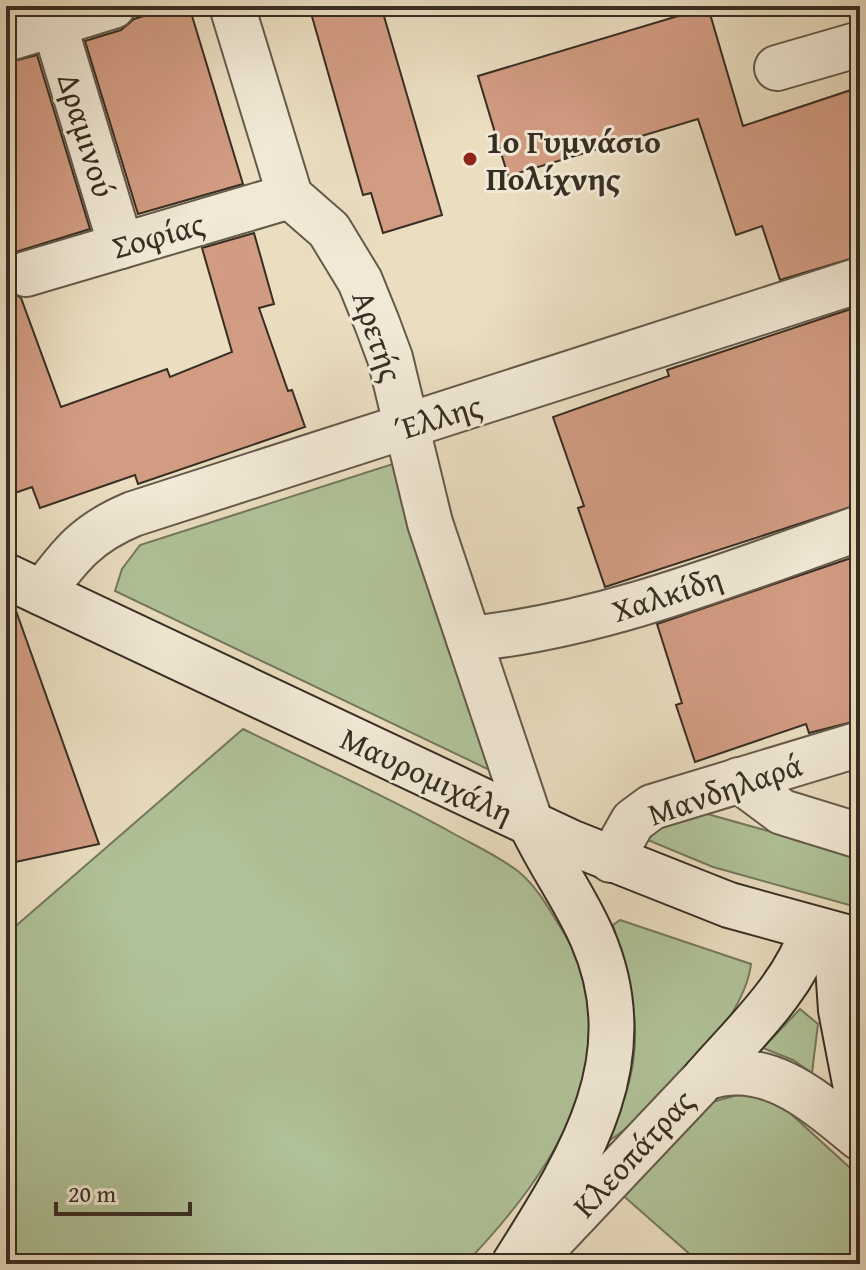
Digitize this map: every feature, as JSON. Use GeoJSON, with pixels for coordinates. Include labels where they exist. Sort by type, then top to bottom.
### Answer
{"type":"FeatureCollection","features":[{"type":"Feature","properties":{"kind":"street"},"geometry":{"type":"LineString","coordinates":[[6,39],[113,6]]}},
{"type":"Feature","properties":{"kind":"street"},"geometry":{"type":"LineString","coordinates":[[232,6],[290,196]]}},
{"type":"Feature","properties":{"kind":"street","name":"Δραμινού"},"geometry":{"type":"LineString","coordinates":[[54,24],[121,246]]}},
{"type":"Feature","properties":{"kind":"street"},"geometry":{"type":"LineString","coordinates":[[777,68],[860,44]]}},
{"type":"Feature","properties":{"kind":"street","name":"Σοφίας"},"geometry":{"type":"LineString","coordinates":[[26,274],[290,196]]}},
{"type":"Feature","properties":{"kind":"street","name":"Αρετής"},"geometry":{"type":"LineString","coordinates":[[290,196],[329,230],[360,281],[390,358],[430,523],[531,824],[599,955],[610,994],[613,1040],[597,1114],[559,1192],[514,1264]]}},
{"type":"Feature","properties":{"kind":"street","name":"Έλλης"},"geometry":{"type":"LineString","coordinates":[[24,585],[112,523],[860,280]]}},
{"type":"Feature","properties":{"kind":"street","name":"Χαλκίδη"},"geometry":{"type":"LineString","coordinates":[[469,639],[546,629],[621,610],[860,528]]}},
{"type":"Feature","properties":{"kind":"street","name":"Μαυρομιχάλη"},"geometry":{"type":"LineString","coordinates":[[24,585],[611,860],[729,905],[836,935]]}},
{"type":"Feature","properties":{"kind":"street","name":"Μανδηλαρά"},"geometry":{"type":"LineString","coordinates":[[611,860],[641,813],[860,744]]}},
{"type":"Feature","properties":{"kind":"street"},"geometry":{"type":"LineString","coordinates":[[739,780],[782,812],[860,836]]}},
{"type":"Feature","properties":{"kind":"street"},"geometry":{"type":"LineString","coordinates":[[836,935],[840,997],[858,1076]]}},
{"type":"Feature","properties":{"kind":"street","name":"Κλεοπάτρας"},"geometry":{"type":"LineString","coordinates":[[529,1264],[705,1078],[782,989],[800,962],[836,935]]}},
{"type":"Feature","properties":{"kind":"street"},"geometry":{"type":"LineString","coordinates":[[705,1078],[731,1071],[774,1078],[801,1093],[860,1138]]}},
{"type":"Feature","properties":{"kind":"green space"},"geometry":{"type":"Polygon","coordinates":[[[399,462],[496,773],[115,591],[122,569],[140,545],[399,462]]]}},
{"type":"Feature","properties":{"kind":"green space"},"geometry":{"type":"Polygon","coordinates":[[[243,729],[430,821],[504,861],[532,885],[562,930],[583,976],[590,1021],[587,1066],[574,1110],[553,1152],[527,1192],[465,1264],[6,1264],[6,970],[10,931],[243,729]]]}},
{"type":"Feature","properties":{"kind":"green space"},"geometry":{"type":"Polygon","coordinates":[[[693,810],[786,836],[860,850],[860,908],[713,867],[638,836],[693,810]]]}},
{"type":"Feature","properties":{"kind":"green space"},"geometry":{"type":"Polygon","coordinates":[[[620,920],[751,964],[745,987],[732,1012],[694,1064],[649,1109],[607,1142],[629,1084],[634,1059],[634,1010],[613,925],[620,920]]]}},
{"type":"Feature","properties":{"kind":"green space"},"geometry":{"type":"Polygon","coordinates":[[[800,1009],[818,1024],[812,1073],[793,1060],[763,1048],[800,1009]]]}},
{"type":"Feature","properties":{"kind":"green space"},"geometry":{"type":"Polygon","coordinates":[[[745,1093],[778,1102],[860,1177],[860,1264],[701,1264],[619,1192],[712,1102],[745,1093]]]}},
{"type":"Feature","properties":{"kind":"building"},"geometry":{"type":"Polygon","coordinates":[[[176,6],[189,6],[243,184],[138,214],[85,41],[121,30],[134,19],[176,6]]]}},
{"type":"Feature","properties":{"kind":"building"},"geometry":{"type":"Polygon","coordinates":[[[309,6],[381,6],[442,215],[383,233],[371,193],[363,195],[309,6]]]}},
{"type":"Feature","properties":{"kind":"building"},"geometry":{"type":"Polygon","coordinates":[[[708,7],[743,126],[860,87],[860,256],[780,280],[762,226],[736,235],[698,119],[508,176],[478,76],[708,7]]]}},
{"type":"Feature","properties":{"kind":"building"},"geometry":{"type":"Polygon","coordinates":[[[37,55],[90,229],[6,255],[6,63],[37,55]]]}},
{"type":"Feature","properties":{"kind":"building"},"geometry":{"type":"Polygon","coordinates":[[[254,233],[274,304],[259,308],[288,391],[292,390],[305,427],[138,484],[135,475],[40,508],[32,487],[6,496],[6,288],[21,298],[61,407],[167,369],[170,377],[232,352],[202,248],[254,233]]]}},
{"type":"Feature","properties":{"kind":"building"},"geometry":{"type":"Polygon","coordinates":[[[860,306],[860,504],[605,587],[578,508],[584,506],[553,417],[669,376],[667,370],[860,306]]]}},
{"type":"Feature","properties":{"kind":"building"},"geometry":{"type":"Polygon","coordinates":[[[860,555],[860,720],[809,733],[806,724],[695,762],[676,705],[682,703],[657,624],[860,555]]]}},
{"type":"Feature","properties":{"kind":"building"},"geometry":{"type":"Polygon","coordinates":[[[6,604],[15,608],[99,844],[6,864],[6,604]]]}},
{"type":"Feature","properties":{"kind":"place","name":"1ο Γυμνάσιο Πολίχνης"},"geometry":{"type":"Point","coordinates":[470,159]}}]}
